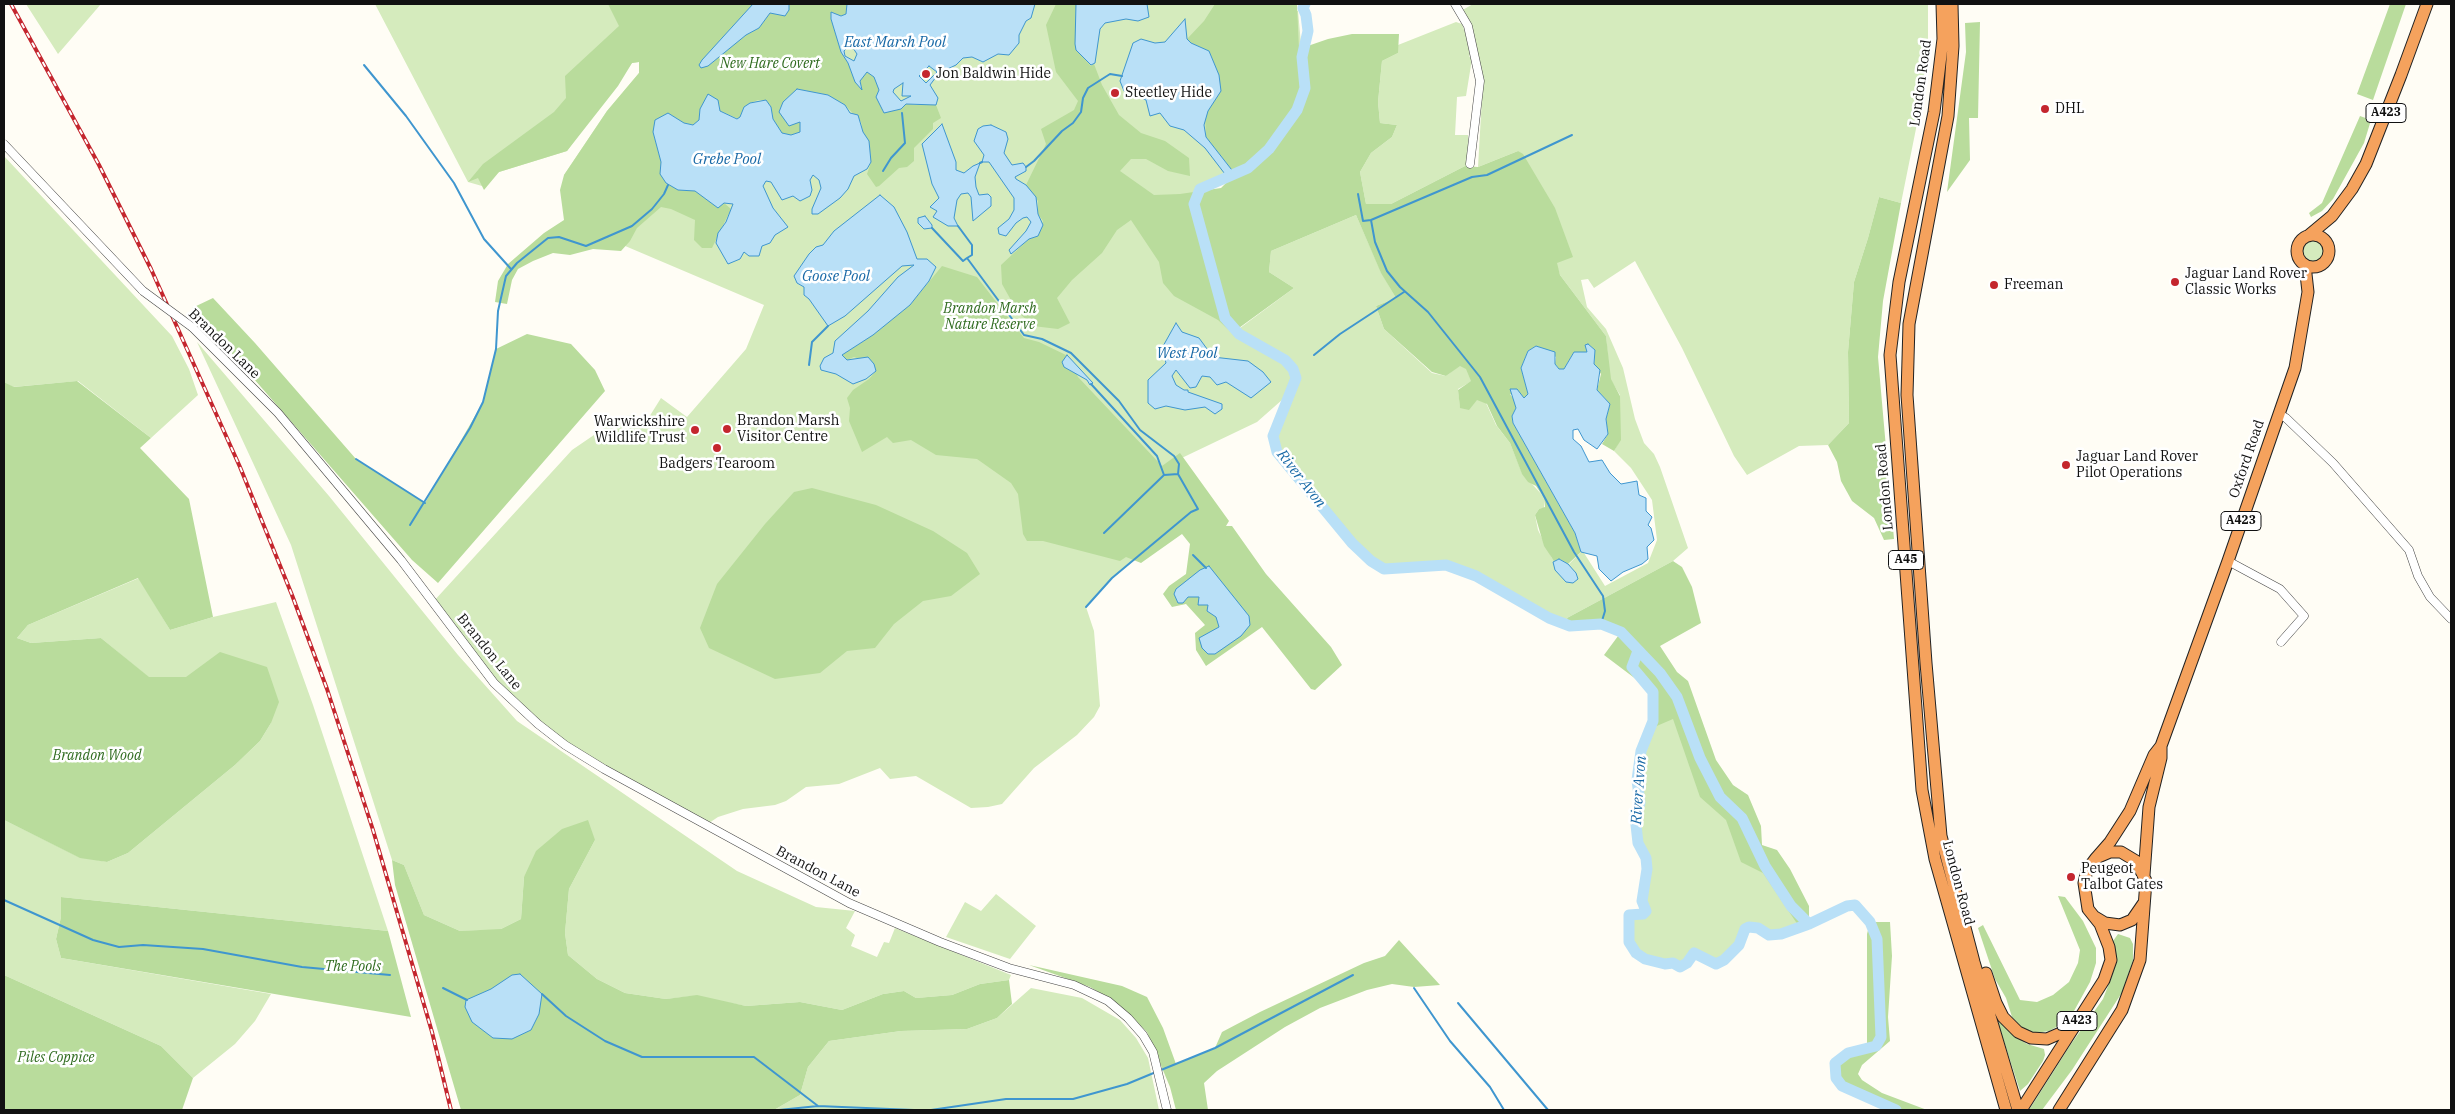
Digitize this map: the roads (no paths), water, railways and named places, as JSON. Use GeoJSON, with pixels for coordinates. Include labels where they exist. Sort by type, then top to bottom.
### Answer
{"type":"FeatureCollection","features":[{"type":"Feature","properties":{"kind":"highway","name":"London Road"},"geometry":{"type":"LineString","coordinates":[[1942,4],[1943,39],[1934,112],[1899,282],[1890,355],[1922,790],[1935,859],[2006,1110]]}},
{"type":"Feature","properties":{"kind":"highway","name":"London Road"},"geometry":{"type":"LineString","coordinates":[[1952,4],[1953,46],[1948,116],[1909,324],[1907,368],[1911,453],[1938,814],[1955,892],[2022,1107]]}},
{"type":"Feature","properties":{"kind":"highway","name":"A423"},"geometry":{"type":"LineString","coordinates":[[2308,236],[2332,216],[2352,189],[2366,164],[2402,75],[2427,4]]}},
{"type":"Feature","properties":{"kind":"highway","name":"A423"},"geometry":{"type":"LineString","coordinates":[[2328,245],[2328,233],[2332,216]]}},
{"type":"Feature","properties":{"kind":"highway"},"geometry":{"type":"LineString","coordinates":[[2308,236],[2318,236],[2328,245],[2329,255],[2323,264],[2314,267],[2305,266],[2298,258],[2296,249],[2299,242],[2308,236]]}},
{"type":"Feature","properties":{"kind":"highway","name":"Oxford Road"},"geometry":{"type":"LineString","coordinates":[[2308,292],[2323,264]]}},
{"type":"Feature","properties":{"kind":"highway","name":"Oxford Road"},"geometry":{"type":"LineString","coordinates":[[2096,858],[2126,819],[2142,788],[2154,755],[2161,746],[2228,561],[2295,368],[2308,292],[2305,266]]}},
{"type":"Feature","properties":{"kind":"highway","name":"Oxford Road"},"geometry":{"type":"LineString","coordinates":[[2144,875],[2148,813],[2161,758],[2161,746]]}},
{"type":"Feature","properties":{"kind":"highway"},"geometry":{"type":"LineString","coordinates":[[2110,852],[2126,854],[2136,861],[2144,875],[2145,900],[2137,915],[2126,923],[2120,925],[2105,923],[2094,916],[2085,898],[2084,883],[2087,870],[2096,858],[2110,852]]}},
{"type":"Feature","properties":{"kind":"highway"},"geometry":{"type":"LineString","coordinates":[[1955,892],[1966,913],[1996,1003],[2007,1022],[2018,1032],[2036,1039],[2047,1039],[2073,1027]]}},
{"type":"Feature","properties":{"kind":"highway","name":"A423"},"geometry":{"type":"LineString","coordinates":[[2059,1110],[2122,1010],[2132,988],[2140,960],[2145,900]]}},
{"type":"Feature","properties":{"kind":"highway","name":"A423"},"geometry":{"type":"LineString","coordinates":[[2022,1107],[2098,991],[2111,960],[2105,935],[2094,916]]}},
{"type":"Feature","properties":{"kind":"street"},"geometry":{"type":"LineString","coordinates":[[1455,4],[1468,26],[1480,81],[1470,164]]}},
{"type":"Feature","properties":{"kind":"street","name":"Brandon Lane"},"geometry":{"type":"LineString","coordinates":[[4,144],[143,291],[192,327],[278,413],[401,560],[494,683],[538,724],[565,745],[604,769],[849,903],[940,942],[1009,968],[1074,985],[1108,1001],[1128,1018],[1143,1035],[1153,1052],[1167,1110]]}},
{"type":"Feature","properties":{"kind":"street"},"geometry":{"type":"LineString","coordinates":[[2279,414],[2286,418],[2333,463],[2409,550],[2418,576],[2430,597],[2451,618]]}},
{"type":"Feature","properties":{"kind":"street"},"geometry":{"type":"LineString","coordinates":[[2228,561],[2280,589],[2304,616],[2281,642]]}},
{"type":"Feature","properties":{"kind":"water"},"geometry":{"type":"Polygon","coordinates":[[[753,4],[789,4],[789,10],[785,16],[770,13],[759,28],[746,35],[708,66],[701,68],[699,65],[702,60],[753,4]]]}},
{"type":"Feature","properties":{"kind":"water","name":"East Marsh Pool"},"geometry":{"type":"Polygon","coordinates":[[[847,4],[1035,4],[1031,18],[1026,21],[1019,35],[1019,43],[1009,55],[998,54],[983,62],[972,57],[963,58],[956,65],[939,73],[930,85],[938,98],[936,105],[906,104],[901,109],[884,113],[876,97],[879,90],[874,77],[867,72],[860,81],[862,90],[855,82],[848,63],[841,52],[831,19],[831,12],[841,16],[846,14],[847,4]],[[849,46],[844,51],[845,56],[854,61],[857,54],[849,46]],[[929,66],[919,76],[926,83],[937,72],[929,66]],[[903,83],[894,89],[893,92],[901,101],[911,96],[902,96],[903,83]]]}},
{"type":"Feature","properties":{"kind":"water"},"geometry":{"type":"Polygon","coordinates":[[[1076,4],[1147,4],[1149,17],[1138,21],[1126,19],[1105,23],[1100,29],[1095,63],[1091,65],[1076,50],[1076,4]]]}},
{"type":"Feature","properties":{"kind":"water"},"geometry":{"type":"Polygon","coordinates":[[[1185,19],[1187,39],[1191,43],[1209,51],[1219,75],[1221,91],[1208,111],[1204,125],[1206,137],[1235,174],[1228,178],[1205,148],[1184,130],[1170,126],[1160,113],[1150,116],[1146,100],[1124,91],[1120,81],[1133,43],[1141,39],[1155,43],[1165,42],[1185,19]]]}},
{"type":"Feature","properties":{"kind":"water","name":"Grebe Pool"},"geometry":{"type":"Polygon","coordinates":[[[797,89],[828,95],[845,105],[850,113],[858,115],[863,132],[869,141],[871,162],[867,169],[854,176],[848,189],[840,198],[818,214],[812,214],[812,209],[821,188],[819,180],[813,175],[810,180],[812,190],[810,196],[800,201],[793,196],[782,200],[771,182],[766,181],[763,186],[773,208],[788,227],[775,235],[770,243],[762,246],[759,256],[749,256],[744,252],[740,259],[728,264],[716,243],[718,233],[726,222],[733,204],[724,203],[718,208],[695,191],[678,190],[666,183],[660,174],[661,162],[653,132],[655,120],[668,113],[684,123],[693,125],[699,120],[700,109],[708,94],[718,100],[720,111],[737,119],[740,117],[744,107],[750,103],[766,100],[771,107],[773,119],[782,133],[791,135],[800,132],[800,122],[789,126],[779,112],[783,102],[797,89]]]}},
{"type":"Feature","properties":{"kind":"water"},"geometry":{"type":"Polygon","coordinates":[[[942,124],[956,162],[956,170],[964,173],[980,163],[975,177],[976,187],[979,195],[988,194],[991,197],[991,206],[973,221],[971,197],[968,193],[961,194],[957,200],[954,218],[958,226],[948,226],[933,217],[937,211],[930,207],[939,198],[932,184],[922,144],[942,124]]]}},
{"type":"Feature","properties":{"kind":"water"},"geometry":{"type":"Polygon","coordinates":[[[991,125],[1006,132],[1008,139],[1004,153],[1012,165],[1023,163],[1026,167],[1026,171],[1015,177],[1026,185],[1036,197],[1038,214],[1043,225],[1038,236],[1029,239],[1011,254],[1009,250],[1026,231],[1031,222],[1027,217],[1023,218],[1016,223],[1006,236],[999,234],[998,228],[1009,219],[1014,210],[1014,198],[989,162],[982,162],[984,155],[974,141],[978,129],[991,125]]]}},
{"type":"Feature","properties":{"kind":"water","name":"Goose Pool"},"geometry":{"type":"Polygon","coordinates":[[[880,195],[894,207],[907,232],[917,259],[927,259],[936,267],[929,281],[910,305],[873,335],[842,355],[847,360],[868,357],[874,364],[876,371],[866,379],[853,384],[836,374],[821,370],[820,366],[824,358],[833,353],[835,341],[868,311],[898,277],[914,265],[902,266],[845,316],[828,326],[809,299],[804,295],[804,287],[797,283],[794,276],[816,247],[823,245],[834,231],[880,195]]]}},
{"type":"Feature","properties":{"kind":"water"},"geometry":{"type":"Polygon","coordinates":[[[925,216],[932,225],[932,228],[924,229],[918,223],[918,218],[925,216]]]}},
{"type":"Feature","properties":{"kind":"water","name":"West Pool"},"geometry":{"type":"Polygon","coordinates":[[[1176,323],[1182,332],[1199,338],[1213,357],[1248,361],[1263,372],[1271,382],[1251,398],[1226,382],[1217,385],[1210,377],[1202,376],[1196,387],[1190,388],[1176,370],[1172,376],[1176,385],[1184,390],[1188,390],[1188,392],[1222,404],[1222,409],[1215,414],[1205,407],[1185,410],[1166,406],[1155,409],[1148,403],[1148,380],[1166,363],[1162,348],[1176,323]]]}},
{"type":"Feature","properties":{"kind":"water"},"geometry":{"type":"Polygon","coordinates":[[[1588,344],[1595,350],[1594,364],[1600,370],[1597,390],[1610,404],[1606,419],[1608,434],[1597,449],[1584,440],[1578,429],[1573,430],[1573,439],[1581,446],[1589,462],[1602,460],[1610,473],[1621,484],[1637,481],[1639,495],[1646,498],[1646,511],[1652,517],[1648,525],[1651,528],[1654,540],[1647,547],[1648,559],[1642,564],[1623,572],[1611,581],[1599,569],[1597,556],[1581,552],[1575,533],[1513,423],[1512,416],[1516,408],[1510,389],[1517,389],[1524,398],[1528,394],[1521,368],[1528,351],[1536,346],[1555,352],[1555,364],[1559,369],[1564,369],[1574,352],[1587,352],[1585,345],[1588,344]]]}},
{"type":"Feature","properties":{"kind":"water"},"geometry":{"type":"Polygon","coordinates":[[[1067,355],[1093,383],[1090,385],[1087,380],[1064,367],[1062,362],[1067,355]]]}},
{"type":"Feature","properties":{"kind":"water"},"geometry":{"type":"Polygon","coordinates":[[[1559,559],[1568,564],[1576,573],[1578,579],[1573,583],[1566,582],[1555,570],[1553,562],[1559,559]]]}},
{"type":"Feature","properties":{"kind":"water"},"geometry":{"type":"Polygon","coordinates":[[[1209,566],[1249,616],[1250,625],[1241,636],[1215,654],[1208,654],[1202,648],[1199,638],[1219,627],[1216,617],[1207,611],[1208,605],[1198,605],[1199,597],[1188,597],[1183,603],[1178,603],[1174,594],[1176,589],[1200,570],[1209,566]]]}},
{"type":"Feature","properties":{"kind":"water"},"geometry":{"type":"Polygon","coordinates":[[[520,974],[542,994],[539,1014],[531,1030],[512,1039],[493,1038],[472,1022],[465,1007],[466,1000],[491,989],[512,975],[520,974]]]}},
{"type":"Feature","properties":{"kind":"waterway","name":"River Avon"},"geometry":{"type":"LineString","coordinates":[[1305,4],[1303,8],[1308,31],[1302,57],[1305,88],[1297,110],[1269,149],[1248,168],[1200,189],[1194,204],[1225,318],[1239,334],[1285,360],[1293,369],[1296,378],[1273,436],[1277,452],[1352,543],[1371,561],[1384,569],[1446,565],[1476,576],[1549,618],[1570,626],[1601,624],[1621,632],[1660,673],[1677,697],[1700,758],[1720,797],[1742,818],[1765,866],[1791,906],[1809,924]]}},
{"type":"Feature","properties":{"kind":"waterway"},"geometry":{"type":"LineString","coordinates":[[364,65],[406,116],[454,183],[484,239],[511,269]]}},
{"type":"Feature","properties":{"kind":"waterway"},"geometry":{"type":"LineString","coordinates":[[1026,167],[1062,131],[1073,123],[1081,112],[1083,98],[1088,88],[1110,74],[1122,76]]}},
{"type":"Feature","properties":{"kind":"waterway"},"geometry":{"type":"LineString","coordinates":[[883,171],[891,158],[905,143],[902,113]]}},
{"type":"Feature","properties":{"kind":"waterway"},"geometry":{"type":"LineString","coordinates":[[1371,220],[1472,177],[1487,175],[1572,135]]}},
{"type":"Feature","properties":{"kind":"waterway"},"geometry":{"type":"LineString","coordinates":[[410,525],[470,428],[483,402],[496,349],[498,311],[506,276],[517,263],[548,238],[559,237],[586,246],[632,226],[652,209],[664,194],[668,185]]}},
{"type":"Feature","properties":{"kind":"waterway"},"geometry":{"type":"LineString","coordinates":[[1358,194],[1363,221],[1371,220],[1375,242],[1387,271],[1400,287],[1428,312],[1480,377],[1574,552],[1603,596],[1605,611],[1601,624]]}},
{"type":"Feature","properties":{"kind":"waterway"},"geometry":{"type":"LineString","coordinates":[[958,226],[972,245],[972,255],[967,258],[1024,335],[1042,339],[1071,353],[1119,401],[1140,430],[1174,456],[1179,464],[1178,474],[1198,509],[1191,512],[1112,578],[1086,607]]}},
{"type":"Feature","properties":{"kind":"waterway"},"geometry":{"type":"LineString","coordinates":[[932,228],[963,261],[967,258]]}},
{"type":"Feature","properties":{"kind":"waterway"},"geometry":{"type":"LineString","coordinates":[[1314,355],[1340,334],[1404,292]]}},
{"type":"Feature","properties":{"kind":"waterway"},"geometry":{"type":"LineString","coordinates":[[809,365],[812,342],[828,326]]}},
{"type":"Feature","properties":{"kind":"waterway"},"geometry":{"type":"LineString","coordinates":[[1091,384],[1157,456],[1164,475]]}},
{"type":"Feature","properties":{"kind":"waterway"},"geometry":{"type":"LineString","coordinates":[[356,459],[425,503]]}},
{"type":"Feature","properties":{"kind":"waterway"},"geometry":{"type":"LineString","coordinates":[[1104,533],[1164,475],[1178,474]]}},
{"type":"Feature","properties":{"kind":"waterway"},"geometry":{"type":"LineString","coordinates":[[1193,555],[1206,568]]}},
{"type":"Feature","properties":{"kind":"waterway","name":"River Avon"},"geometry":{"type":"LineString","coordinates":[[1638,651],[1632,667],[1653,692],[1653,721],[1641,751],[1637,780],[1640,803],[1635,816],[1638,843],[1646,858],[1647,869],[1642,901],[1646,911],[1643,914],[1629,915],[1629,942],[1636,953],[1645,959],[1665,964],[1673,963],[1680,967],[1687,963],[1694,953],[1716,964],[1724,960],[1739,945],[1745,929],[1749,927],[1758,928],[1769,935],[1781,934],[1809,924],[1847,906],[1855,905],[1870,922],[1877,939],[1881,1037],[1876,1046],[1848,1053],[1835,1063],[1836,1078],[1842,1086],[1896,1110]]}},
{"type":"Feature","properties":{"kind":"waterway"},"geometry":{"type":"LineString","coordinates":[[4,900],[93,940],[119,947],[143,945],[203,949],[302,967],[390,975]]}},
{"type":"Feature","properties":{"kind":"waterway"},"geometry":{"type":"LineString","coordinates":[[1161,1070],[1215,1048],[1353,975]]}},
{"type":"Feature","properties":{"kind":"waterway"},"geometry":{"type":"LineString","coordinates":[[443,988],[467,1000]]}},
{"type":"Feature","properties":{"kind":"waterway"},"geometry":{"type":"LineString","coordinates":[[1414,988],[1450,1041],[1490,1087],[1504,1110]]}},
{"type":"Feature","properties":{"kind":"waterway"},"geometry":{"type":"LineString","coordinates":[[542,994],[566,1016],[605,1041],[642,1057],[754,1057],[818,1106]]}},
{"type":"Feature","properties":{"kind":"waterway"},"geometry":{"type":"LineString","coordinates":[[1458,1003],[1548,1110]]}},
{"type":"Feature","properties":{"kind":"waterway"},"geometry":{"type":"LineString","coordinates":[[931,1110],[1006,1099],[1073,1099],[1127,1084],[1156,1072]]}},
{"type":"Feature","properties":{"kind":"waterway"},"geometry":{"type":"LineString","coordinates":[[779,1110],[818,1106],[914,1110]]}},
{"type":"Feature","properties":{"kind":"railway"},"geometry":{"type":"LineString","coordinates":[[11,4],[99,165],[151,269],[240,467],[292,595],[327,689],[373,830],[432,1032],[451,1110]]}},
{"type":"Feature","properties":{"kind":"place","name":"Jon Baldwin Hide"},"geometry":{"type":"Point","coordinates":[926,74]}},
{"type":"Feature","properties":{"kind":"place","name":"Steetley Hide"},"geometry":{"type":"Point","coordinates":[1115,93]}},
{"type":"Feature","properties":{"kind":"place","name":"DHL"},"geometry":{"type":"Point","coordinates":[2045,109]}},
{"type":"Feature","properties":{"kind":"place","name":"Jaguar Land Rover Classic Works"},"geometry":{"type":"Point","coordinates":[2175,282]}},
{"type":"Feature","properties":{"kind":"place","name":"Freeman"},"geometry":{"type":"Point","coordinates":[1994,285]}},
{"type":"Feature","properties":{"kind":"place","name":"Brandon Marsh Visitor Centre"},"geometry":{"type":"Point","coordinates":[727,429]}},
{"type":"Feature","properties":{"kind":"place","name":"Warwickshire Wildlife Trust"},"geometry":{"type":"Point","coordinates":[695,430]}},
{"type":"Feature","properties":{"kind":"place","name":"Badgers Tearoom"},"geometry":{"type":"Point","coordinates":[717,448]}},
{"type":"Feature","properties":{"kind":"place","name":"Jaguar Land Rover Pilot Operations"},"geometry":{"type":"Point","coordinates":[2066,465]}},
{"type":"Feature","properties":{"kind":"place","name":"Peugeot Talbot Gates"},"geometry":{"type":"Point","coordinates":[2071,877]}},
{"type":"Feature","properties":{"kind":"park label","name":"New Hare Covert"},"geometry":{"type":"Point","coordinates":[770,64]}},
{"type":"Feature","properties":{"kind":"park label","name":"Brandon Marsh Nature Reserve"},"geometry":{"type":"Point","coordinates":[990,318]}},
{"type":"Feature","properties":{"kind":"park label","name":"Brandon Wood"},"geometry":{"type":"Point","coordinates":[97,756]}},
{"type":"Feature","properties":{"kind":"park label","name":"The Pools"},"geometry":{"type":"Point","coordinates":[353,967]}},
{"type":"Feature","properties":{"kind":"park label","name":"Piles Coppice"},"geometry":{"type":"Point","coordinates":[56,1058]}}]}
